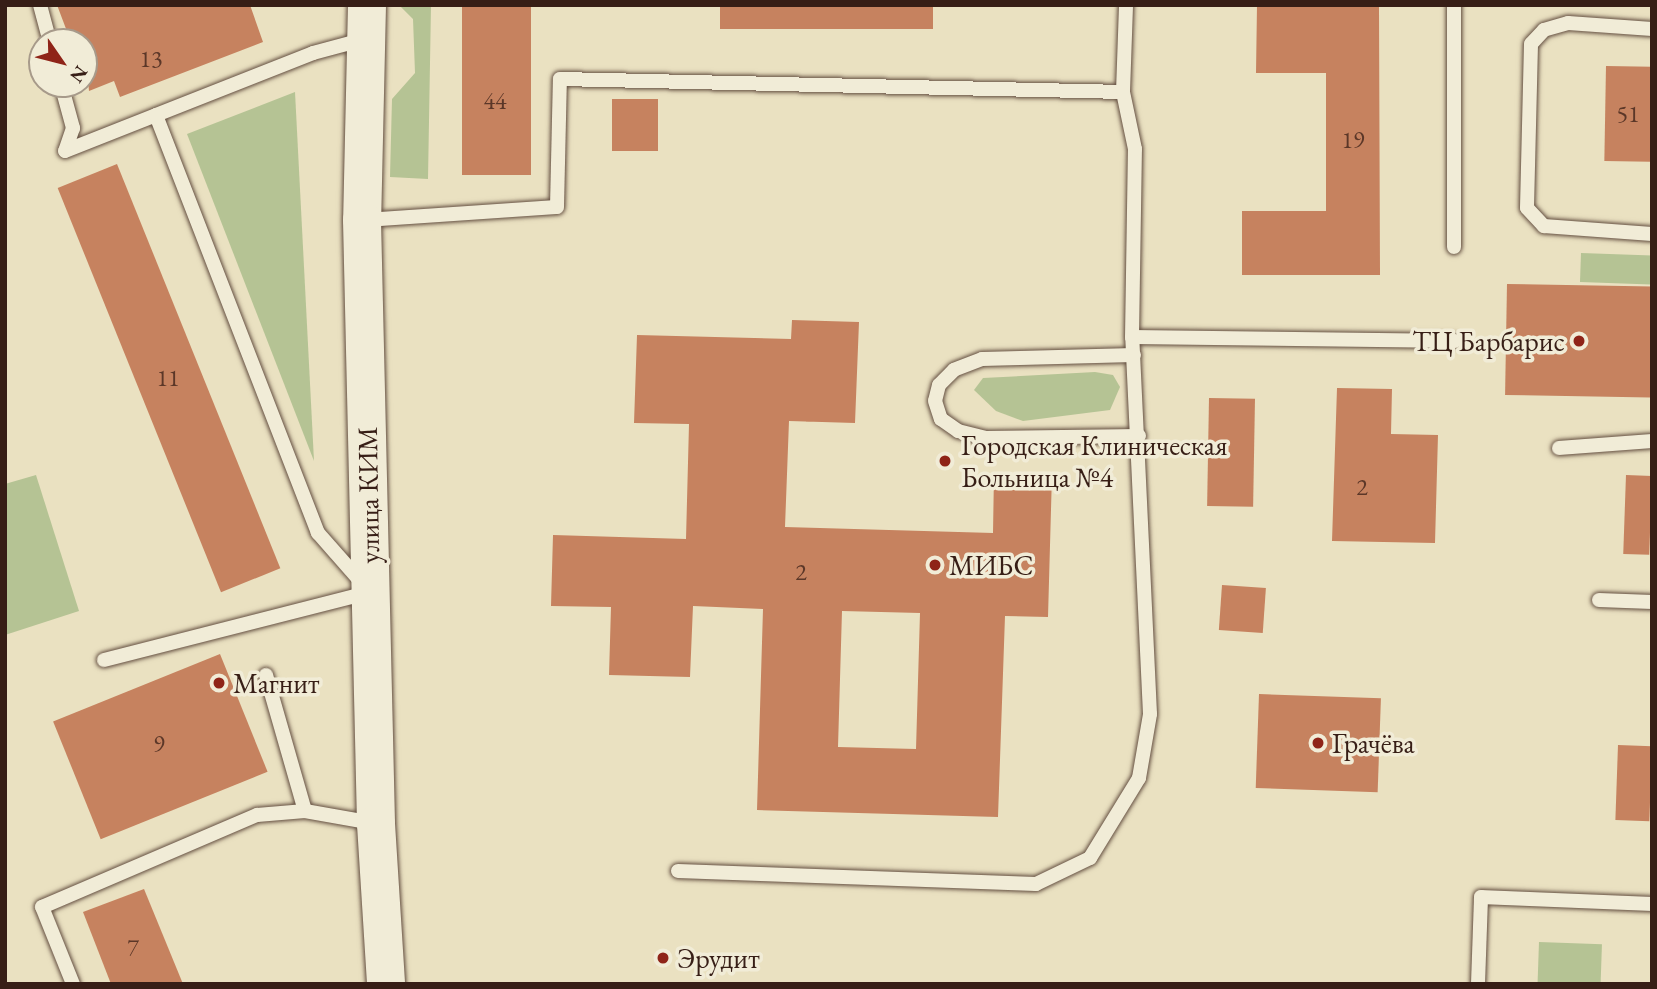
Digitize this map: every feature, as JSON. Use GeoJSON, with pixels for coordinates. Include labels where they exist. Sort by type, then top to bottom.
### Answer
{"type":"FeatureCollection","features":[{"type":"Feature","properties":{"kind":"street","name":"улица КИМ"},"geometry":{"type":"LineString","coordinates":[[367,22],[362,220],[376,824],[386,984]]}},
{"type":"Feature","properties":{"kind":"lane"},"geometry":{"type":"LineString","coordinates":[[40,5],[46,28]]}},
{"type":"Feature","properties":{"kind":"lane"},"geometry":{"type":"LineString","coordinates":[[678,871],[1036,884],[1090,858],[1139,778],[1150,714],[1139,436],[1132,337],[1135,149],[1124,92],[1126,5]]}},
{"type":"Feature","properties":{"kind":"lane"},"geometry":{"type":"LineString","coordinates":[[1454,5],[1454,247]]}},
{"type":"Feature","properties":{"kind":"lane"},"geometry":{"type":"LineString","coordinates":[[65,98],[73,128],[65,150],[313,53],[367,22]]}},
{"type":"Feature","properties":{"kind":"lane"},"geometry":{"type":"LineString","coordinates":[[1652,29],[1568,23],[1544,30],[1531,44],[1527,208],[1544,226],[1652,234]]}},
{"type":"Feature","properties":{"kind":"lane"},"geometry":{"type":"LineString","coordinates":[[362,220],[557,207],[560,79],[1124,92]]}},
{"type":"Feature","properties":{"kind":"lane"},"geometry":{"type":"LineString","coordinates":[[104,660],[370,592],[318,533],[156,116]]}},
{"type":"Feature","properties":{"kind":"lane"},"geometry":{"type":"LineString","coordinates":[[1132,337],[1455,341]]}},
{"type":"Feature","properties":{"kind":"lane"},"geometry":{"type":"LineString","coordinates":[[1133,355],[982,359],[954,370],[939,385],[935,401],[941,419],[958,431],[986,438],[1139,436]]}},
{"type":"Feature","properties":{"kind":"lane"},"geometry":{"type":"LineString","coordinates":[[1559,448],[1652,441]]}},
{"type":"Feature","properties":{"kind":"lane"},"geometry":{"type":"LineString","coordinates":[[1599,600],[1652,602]]}},
{"type":"Feature","properties":{"kind":"lane"},"geometry":{"type":"LineString","coordinates":[[266,675],[305,811]]}},
{"type":"Feature","properties":{"kind":"lane"},"geometry":{"type":"LineString","coordinates":[[73,984],[42,907],[257,815],[305,811],[376,824]]}},
{"type":"Feature","properties":{"kind":"lane"},"geometry":{"type":"LineString","coordinates":[[1478,984],[1481,897],[1652,904]]}},
{"type":"Feature","properties":{"kind":"green space"},"geometry":{"type":"Polygon","coordinates":[[[399,5],[431,5],[428,179],[390,177],[392,99],[415,73],[413,19],[399,5]]]}},
{"type":"Feature","properties":{"kind":"green space"},"geometry":{"type":"Polygon","coordinates":[[[295,92],[314,461],[187,134],[295,92]]]}},
{"type":"Feature","properties":{"kind":"green space"},"geometry":{"type":"Polygon","coordinates":[[[1581,253],[1652,255],[1651,284],[1580,282],[1581,253]]]}},
{"type":"Feature","properties":{"kind":"green space"},"geometry":{"type":"Polygon","coordinates":[[[1095,372],[1113,375],[1120,387],[1110,410],[1023,421],[996,411],[974,390],[983,378],[1095,372]]]}},
{"type":"Feature","properties":{"kind":"green space"},"geometry":{"type":"Polygon","coordinates":[[[36,475],[79,611],[5,635],[5,484],[36,475]]]}},
{"type":"Feature","properties":{"kind":"green space"},"geometry":{"type":"Polygon","coordinates":[[[1539,942],[1602,944],[1601,984],[1538,984],[1539,942]]]}},
{"type":"Feature","properties":{"kind":"building"},"geometry":{"type":"Polygon","coordinates":[[[57,5],[250,5],[263,42],[120,97],[114,81],[98,87],[98,28],[66,28],[57,5]]]}},
{"type":"Feature","properties":{"kind":"building"},"geometry":{"type":"Polygon","coordinates":[[[462,5],[531,5],[531,175],[462,175],[462,5]]]}},
{"type":"Feature","properties":{"kind":"building"},"geometry":{"type":"Polygon","coordinates":[[[720,5],[933,5],[933,29],[720,29],[720,5]]]}},
{"type":"Feature","properties":{"kind":"building"},"geometry":{"type":"Polygon","coordinates":[[[1257,5],[1379,5],[1380,275],[1242,275],[1242,211],[1326,211],[1326,73],[1256,73],[1257,5]]]}},
{"type":"Feature","properties":{"kind":"building"},"geometry":{"type":"Polygon","coordinates":[[[1606,66],[1652,67],[1650,162],[1604,161],[1606,66]]]}},
{"type":"Feature","properties":{"kind":"building"},"geometry":{"type":"Polygon","coordinates":[[[612,99],[658,99],[658,151],[612,151],[612,99]]]}},
{"type":"Feature","properties":{"kind":"building"},"geometry":{"type":"Polygon","coordinates":[[[117,164],[280,568],[221,592],[58,188],[117,164]]]}},
{"type":"Feature","properties":{"kind":"building","name":"ТЦ Барбарис"},"geometry":{"type":"Polygon","coordinates":[[[1507,284],[1652,287],[1650,398],[1505,395],[1507,284]]]}},
{"type":"Feature","properties":{"kind":"building"},"geometry":{"type":"Polygon","coordinates":[[[792,320],[859,322],[855,423],[789,421],[785,527],[993,533],[994,473],[1052,474],[1048,617],[1005,616],[998,817],[757,810],[763,609],[693,606],[690,677],[609,675],[611,607],[551,606],[553,535],[686,539],[689,424],[634,423],[637,335],[791,339],[792,320]],[[842,611],[838,747],[916,749],[920,613],[842,611]]]}},
{"type":"Feature","properties":{"kind":"building"},"geometry":{"type":"Polygon","coordinates":[[[1337,388],[1392,389],[1391,434],[1438,435],[1435,543],[1332,541],[1337,388]]]}},
{"type":"Feature","properties":{"kind":"building"},"geometry":{"type":"Polygon","coordinates":[[[1209,398],[1255,399],[1253,507],[1207,506],[1209,398]]]}},
{"type":"Feature","properties":{"kind":"building"},"geometry":{"type":"Polygon","coordinates":[[[1626,475],[1652,476],[1649,555],[1623,554],[1626,475]]]}},
{"type":"Feature","properties":{"kind":"building"},"geometry":{"type":"Polygon","coordinates":[[[1222,585],[1266,588],[1263,633],[1219,630],[1222,585]]]}},
{"type":"Feature","properties":{"kind":"building"},"geometry":{"type":"Polygon","coordinates":[[[220,654],[268,772],[101,839],[53,721],[220,654]]]}},
{"type":"Feature","properties":{"kind":"building","name":"Грачёва"},"geometry":{"type":"Polygon","coordinates":[[[1259,694],[1381,698],[1378,792],[1256,788],[1259,694]]]}},
{"type":"Feature","properties":{"kind":"building"},"geometry":{"type":"Polygon","coordinates":[[[1618,745],[1652,746],[1649,821],[1615,820],[1618,745]]]}},
{"type":"Feature","properties":{"kind":"building"},"geometry":{"type":"Polygon","coordinates":[[[144,889],[183,984],[111,984],[83,912],[144,889]]]}},
{"type":"Feature","properties":{"kind":"place","name":"ТЦ Барбарис"},"geometry":{"type":"Point","coordinates":[1579,341]}},
{"type":"Feature","properties":{"kind":"place","name":"Городская Клиническая Больница №4"},"geometry":{"type":"Point","coordinates":[945,461]}},
{"type":"Feature","properties":{"kind":"place","name":"МИБС"},"geometry":{"type":"Point","coordinates":[935,565]}},
{"type":"Feature","properties":{"kind":"place","name":"Магнит"},"geometry":{"type":"Point","coordinates":[219,683]}},
{"type":"Feature","properties":{"kind":"place","name":"Грачёва"},"geometry":{"type":"Point","coordinates":[1318,743]}},
{"type":"Feature","properties":{"kind":"place","name":"Эрудит"},"geometry":{"type":"Point","coordinates":[663,958]}}]}
